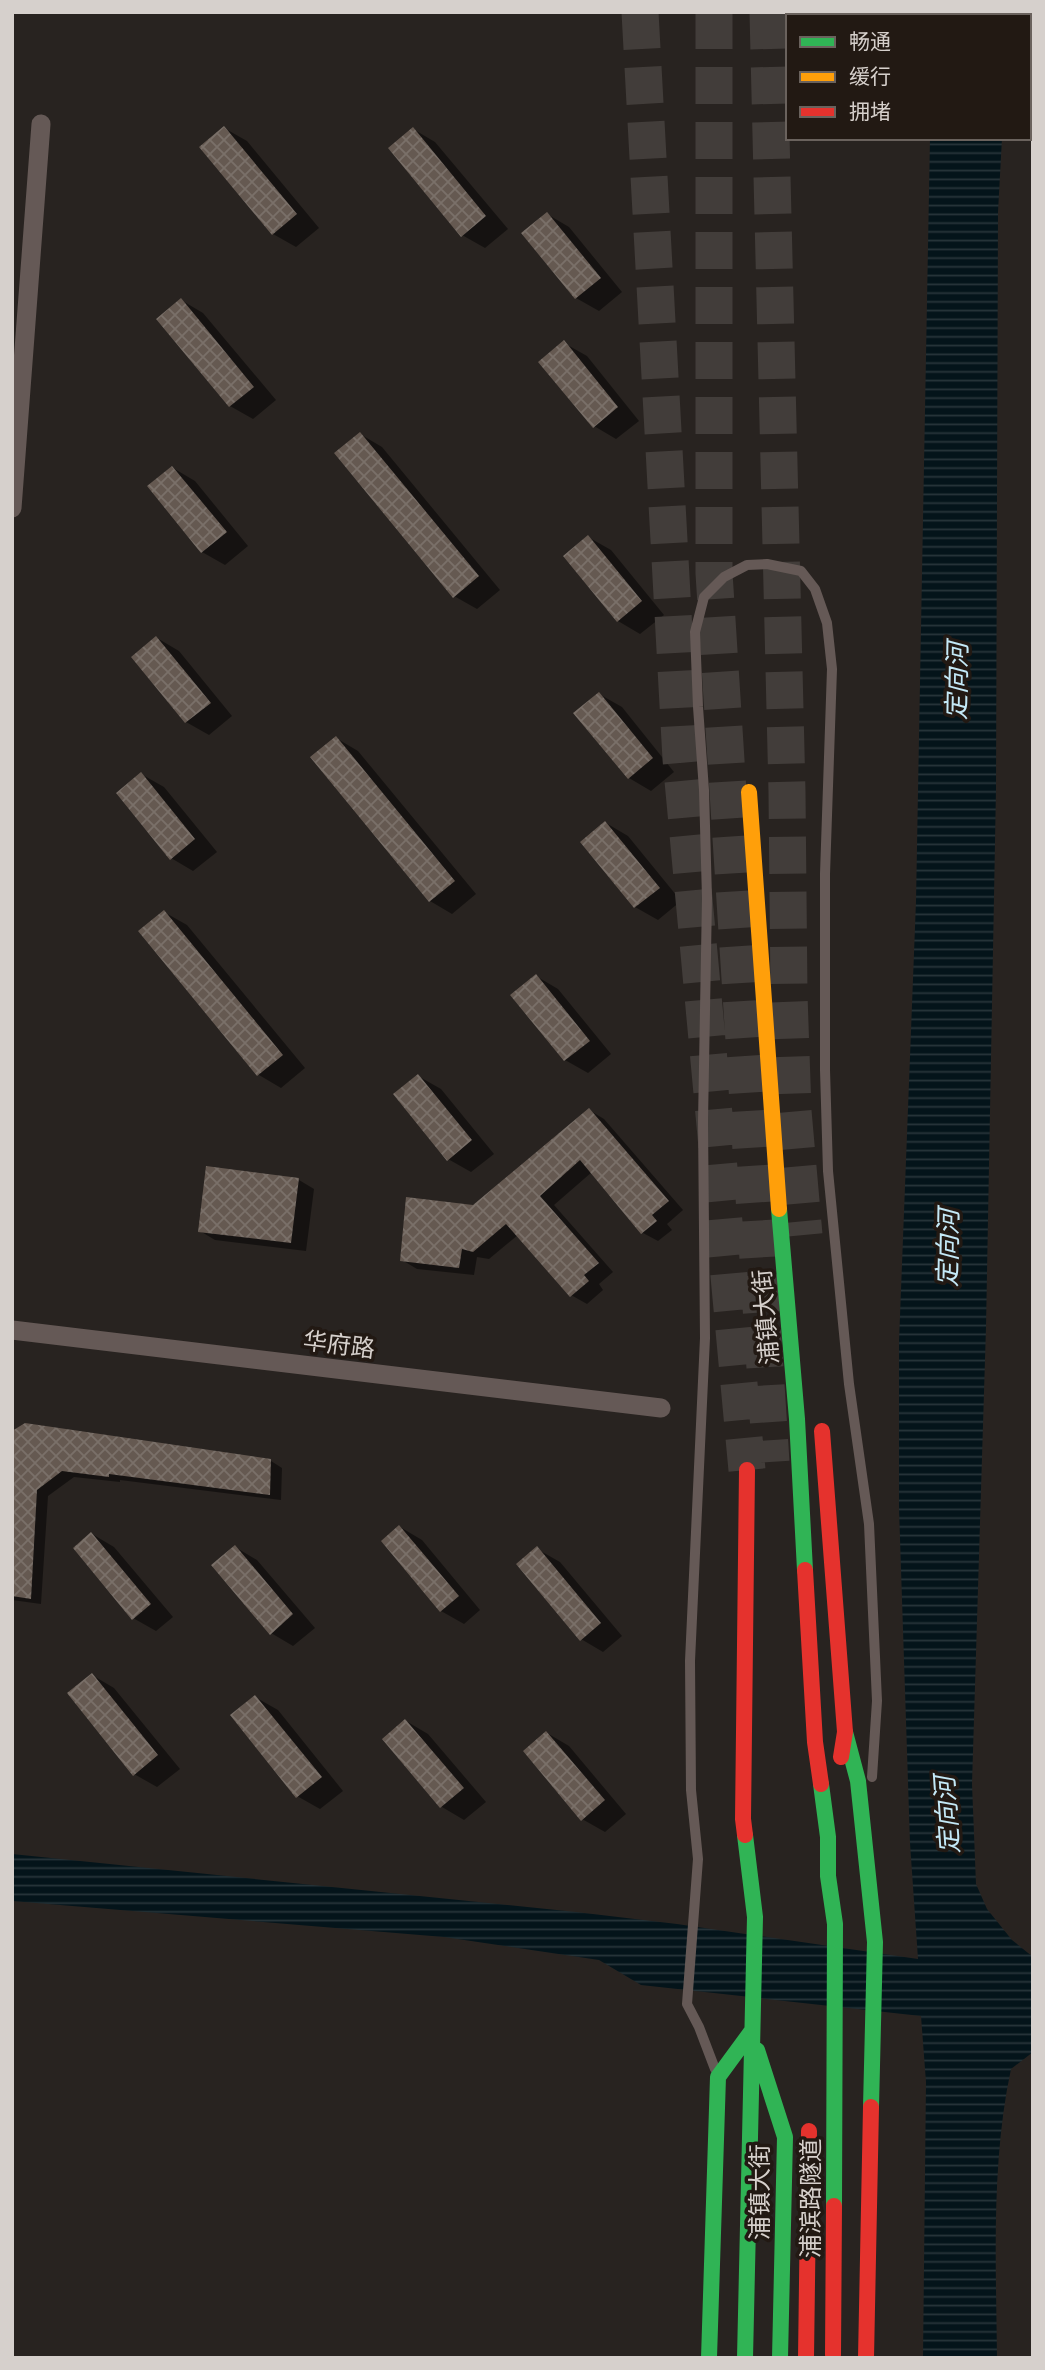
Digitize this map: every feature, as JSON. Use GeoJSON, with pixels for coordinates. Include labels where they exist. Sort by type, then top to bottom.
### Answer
{"type":"FeatureCollection","features":[{"type":"Feature","properties":{"kind":"main road","name":"浦镇大街"},"geometry":{"type":"LineString","coordinates":[[749,792],[768,1073],[797,1419],[815,1742],[828,1837],[828,1876],[835,1924],[834,2042]]}},
{"type":"Feature","properties":{"kind":"main road","name":"浦镇大街"},"geometry":{"type":"LineString","coordinates":[[821,1420],[845,1732],[828,1837]]}},
{"type":"Feature","properties":{"kind":"main road","name":"浦镇大街"},"geometry":{"type":"LineString","coordinates":[[745,2358],[755,1917],[743,1819],[747,1470]]}},
{"type":"Feature","properties":{"kind":"main road"},"geometry":{"type":"LineString","coordinates":[[845,1732],[858,1781],[875,1942],[866,2358]]}},
{"type":"Feature","properties":{"kind":"main road","name":"浦镇大街"},"geometry":{"type":"LineString","coordinates":[[754,1895],[762,1830]]}},
{"type":"Feature","properties":{"kind":"main road"},"geometry":{"type":"LineString","coordinates":[[816,1908],[828,1876]]}},
{"type":"Feature","properties":{"kind":"main road","name":"浦镇大街"},"geometry":{"type":"LineString","coordinates":[[751,2032],[785,2137],[780,2358]]}},
{"type":"Feature","properties":{"kind":"main road"},"geometry":{"type":"LineString","coordinates":[[709,2358],[718,2077],[751,2032]]}},
{"type":"Feature","properties":{"kind":"main road","name":"浦滨路隧道"},"geometry":{"type":"LineString","coordinates":[[833,2355],[834,2042]]}},
{"type":"Feature","properties":{"kind":"main road"},"geometry":{"type":"LineString","coordinates":[[806,2358],[809,2110]]}},
{"type":"Feature","properties":{"kind":"street"},"geometry":{"type":"LineString","coordinates":[[12,508],[41,124]]}},
{"type":"Feature","properties":{"kind":"street","name":"华府路"},"geometry":{"type":"LineString","coordinates":[[12,1331],[661,1408]]}},
{"type":"Feature","properties":{"kind":"lane"},"geometry":{"type":"LineString","coordinates":[[718,2077],[687,2004],[698,1859],[691,1790],[690,1661],[705,1338],[707,898],[695,632],[704,597],[724,577],[747,565],[767,564],[801,571],[815,589],[827,623],[832,669],[825,874],[828,1171],[849,1384],[869,1524],[877,1701],[866,1862]]}},
{"type":"Feature","properties":{"kind":"water","name":"定向河"},"geometry":{"type":"Polygon","coordinates":[[[930,140],[1002,140],[998,212],[996,789],[986,1327],[972,1784],[976,1884],[987,1909],[1012,1940],[1033,1957],[1033,2052],[1011,2069],[1000,2140],[996,2212],[997,2358],[923,2358],[926,2082],[921,2016],[641,1985],[599,1960],[444,1937],[12,1901],[12,1854],[576,1912],[918,1959],[910,1843],[899,1508],[899,1342],[916,901],[930,140]]]}},
{"type":"Feature","properties":{"kind":"building"},"geometry":{"type":"Polygon","coordinates":[[[224,126],[297,214],[272,235],[199,147],[224,126]]]}},
{"type":"Feature","properties":{"kind":"building"},"geometry":{"type":"Polygon","coordinates":[[[413,127],[486,216],[461,237],[388,148],[413,127]]]}},
{"type":"Feature","properties":{"kind":"building"},"geometry":{"type":"Polygon","coordinates":[[[547,212],[601,278],[575,299],[521,233],[547,212]]]}},
{"type":"Feature","properties":{"kind":"building"},"geometry":{"type":"Polygon","coordinates":[[[181,298],[254,387],[229,407],[156,319],[181,298]]]}},
{"type":"Feature","properties":{"kind":"building"},"geometry":{"type":"Polygon","coordinates":[[[564,340],[618,407],[593,428],[538,362],[564,340]]]}},
{"type":"Feature","properties":{"kind":"building"},"geometry":{"type":"Polygon","coordinates":[[[360,432],[479,576],[453,598],[334,453],[360,432]]]}},
{"type":"Feature","properties":{"kind":"building"},"geometry":{"type":"Polygon","coordinates":[[[172,466],[227,532],[201,553],[147,486],[172,466]]]}},
{"type":"Feature","properties":{"kind":"building"},"geometry":{"type":"Polygon","coordinates":[[[588,535],[642,601],[617,622],[563,556],[588,535]]]}},
{"type":"Feature","properties":{"kind":"building"},"geometry":{"type":"Polygon","coordinates":[[[156,636],[211,703],[185,723],[131,657],[156,636]]]}},
{"type":"Feature","properties":{"kind":"building"},"geometry":{"type":"Polygon","coordinates":[[[599,692],[653,758],[628,779],[573,713],[599,692]]]}},
{"type":"Feature","properties":{"kind":"building"},"geometry":{"type":"Polygon","coordinates":[[[336,736],[455,881],[429,902],[310,757],[336,736]]]}},
{"type":"Feature","properties":{"kind":"building"},"geometry":{"type":"Polygon","coordinates":[[[141,772],[195,839],[170,860],[116,793],[141,772]]]}},
{"type":"Feature","properties":{"kind":"building"},"geometry":{"type":"Polygon","coordinates":[[[605,821],[660,888],[634,908],[580,842],[605,821]]]}},
{"type":"Feature","properties":{"kind":"building"},"geometry":{"type":"Polygon","coordinates":[[[164,910],[283,1055],[257,1076],[138,931],[164,910]]]}},
{"type":"Feature","properties":{"kind":"building"},"geometry":{"type":"Polygon","coordinates":[[[536,974],[590,1041],[564,1061],[510,995],[536,974]]]}},
{"type":"Feature","properties":{"kind":"building"},"geometry":{"type":"Polygon","coordinates":[[[418,1074],[472,1140],[447,1161],[393,1094],[418,1074]]]}},
{"type":"Feature","properties":{"kind":"building"},"geometry":{"type":"Polygon","coordinates":[[[589,1108],[669,1201],[652,1215],[657,1221],[641,1234],[580,1160],[540,1196],[599,1263],[584,1275],[589,1281],[570,1297],[506,1224],[473,1252],[462,1249],[459,1268],[400,1261],[406,1197],[473,1205],[589,1108]]]}},
{"type":"Feature","properties":{"kind":"building"},"geometry":{"type":"Polygon","coordinates":[[[206,1166],[299,1178],[291,1243],[198,1232],[206,1166]]]}},
{"type":"Feature","properties":{"kind":"building"},"geometry":{"type":"Polygon","coordinates":[[[25,1423],[271,1459],[270,1495],[109,1474],[109,1477],[62,1471],[37,1490],[31,1599],[12,1596],[12,1431],[25,1423]]]}},
{"type":"Feature","properties":{"kind":"building"},"geometry":{"type":"Polygon","coordinates":[[[399,1525],[459,1596],[440,1612],[381,1541],[399,1525]]]}},
{"type":"Feature","properties":{"kind":"building"},"geometry":{"type":"Polygon","coordinates":[[[91,1532],[151,1604],[132,1620],[73,1548],[91,1532]]]}},
{"type":"Feature","properties":{"kind":"building"},"geometry":{"type":"Polygon","coordinates":[[[235,1545],[293,1614],[270,1635],[211,1565],[235,1545]]]}},
{"type":"Feature","properties":{"kind":"building"},"geometry":{"type":"Polygon","coordinates":[[[537,1546],[601,1623],[580,1641],[516,1564],[537,1546]]]}},
{"type":"Feature","properties":{"kind":"building"},"geometry":{"type":"Polygon","coordinates":[[[92,1673],[158,1755],[133,1776],[67,1693],[92,1673]]]}},
{"type":"Feature","properties":{"kind":"building"},"geometry":{"type":"Polygon","coordinates":[[[255,1695],[322,1777],[296,1798],[230,1715],[255,1695]]]}},
{"type":"Feature","properties":{"kind":"building"},"geometry":{"type":"Polygon","coordinates":[[[405,1719],[464,1788],[440,1808],[382,1739],[405,1719]]]}},
{"type":"Feature","properties":{"kind":"building"},"geometry":{"type":"Polygon","coordinates":[[[546,1731],[605,1800],[581,1821],[523,1751],[546,1731]]]}},
{"type":"Feature","properties":{"kind":"tunnel"},"geometry":{"type":"LineString","coordinates":[[640,12],[681,759],[747,1470]]}},
{"type":"Feature","properties":{"kind":"tunnel"},"geometry":{"type":"LineString","coordinates":[[714,12],[714,573],[771,1462]]}},
{"type":"Feature","properties":{"kind":"tunnel"},"geometry":{"type":"LineString","coordinates":[[768,12],[787,792],[789,995],[793,1111],[804,1235]]}},
{"type":"Feature","properties":{"kind":"traffic: fast"},"geometry":{"type":"LineString","coordinates":[[779,1209],[797,1419],[805,1570]]}},
{"type":"Feature","properties":{"kind":"traffic: fast"},"geometry":{"type":"LineString","coordinates":[[845,1732],[858,1781],[875,1942],[871,2107]]}},
{"type":"Feature","properties":{"kind":"traffic: fast"},"geometry":{"type":"LineString","coordinates":[[821,1784],[828,1837],[828,1876],[835,1924],[834,2206]]}},
{"type":"Feature","properties":{"kind":"traffic: fast"},"geometry":{"type":"LineString","coordinates":[[745,1835],[755,1917],[745,2358]]}},
{"type":"Feature","properties":{"kind":"traffic: fast"},"geometry":{"type":"LineString","coordinates":[[709,2358],[718,2077],[751,2032]]}},
{"type":"Feature","properties":{"kind":"traffic: fast"},"geometry":{"type":"LineString","coordinates":[[757,2050],[785,2137],[780,2358]]}},
{"type":"Feature","properties":{"kind":"traffic: slow"},"geometry":{"type":"LineString","coordinates":[[749,792],[779,1209]]}},
{"type":"Feature","properties":{"kind":"traffic: jam"},"geometry":{"type":"LineString","coordinates":[[822,1431],[845,1732],[841,1757]]}},
{"type":"Feature","properties":{"kind":"traffic: jam"},"geometry":{"type":"LineString","coordinates":[[745,1835],[747,1470]]}},
{"type":"Feature","properties":{"kind":"traffic: jam"},"geometry":{"type":"LineString","coordinates":[[805,1570],[815,1742],[821,1784]]}},
{"type":"Feature","properties":{"kind":"traffic: jam"},"geometry":{"type":"LineString","coordinates":[[866,2358],[871,2107]]}},
{"type":"Feature","properties":{"kind":"traffic: jam"},"geometry":{"type":"LineString","coordinates":[[806,2358],[809,2131]]}},
{"type":"Feature","properties":{"kind":"traffic: jam"},"geometry":{"type":"LineString","coordinates":[[833,2355],[834,2206]]}}]}
